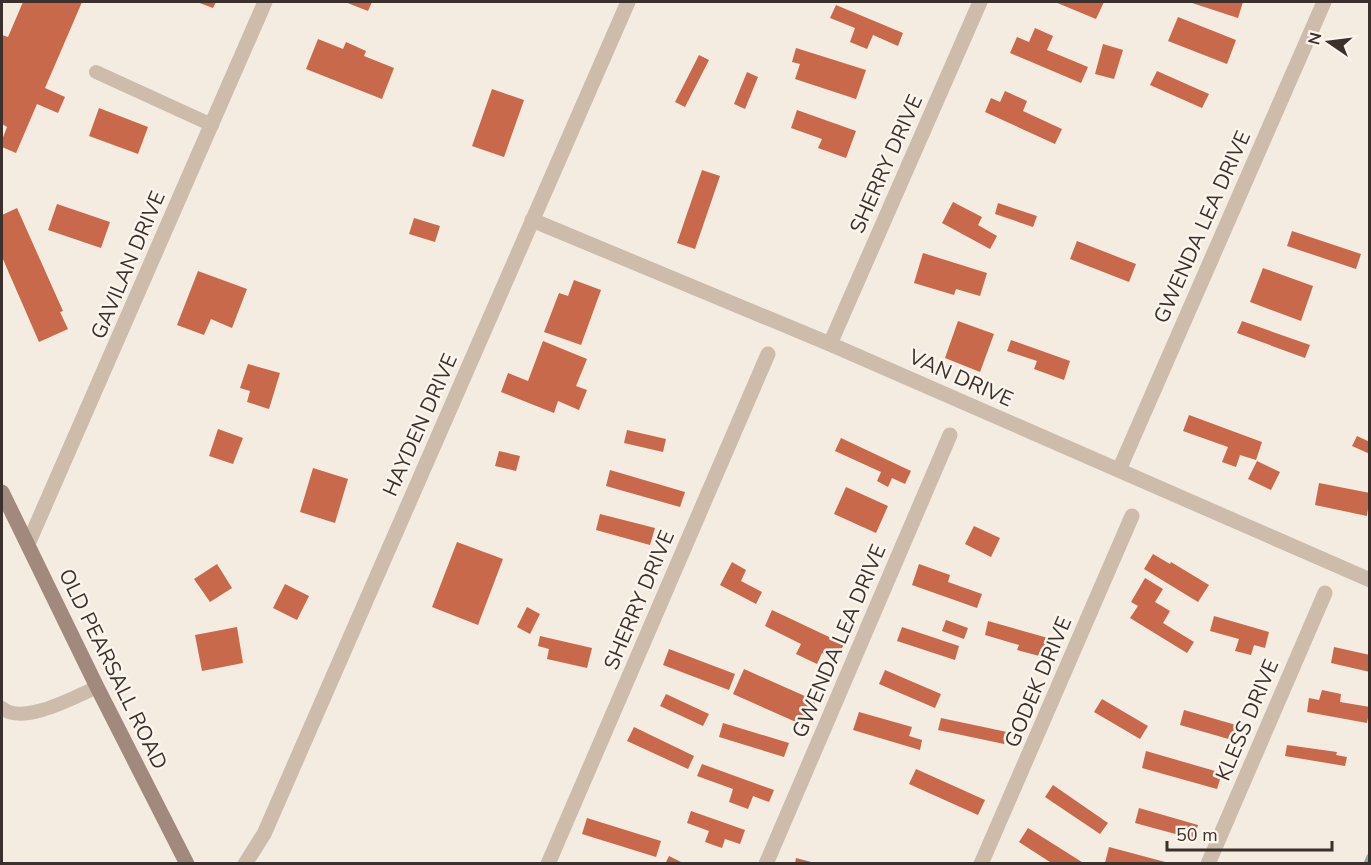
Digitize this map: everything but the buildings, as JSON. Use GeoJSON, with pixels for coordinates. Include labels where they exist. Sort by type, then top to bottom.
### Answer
{"type":"FeatureCollection","features":[{"type":"Feature","properties":{"kind":"main road","name":"OLD PEARSALL ROAD"},"geometry":{"type":"LineString","coordinates":[[2,492],[187,864]]}},
{"type":"Feature","properties":{"kind":"street","name":"GAVILAN DRIVE"},"geometry":{"type":"LineString","coordinates":[[28,544],[265,2]]}},
{"type":"Feature","properties":{"kind":"street","name":"HAYDEN DRIVE"},"geometry":{"type":"LineString","coordinates":[[245,864],[264,834],[628,2]]}},
{"type":"Feature","properties":{"kind":"street","name":"SHERRY DRIVE"},"geometry":{"type":"LineString","coordinates":[[830,344],[980,2]]}},
{"type":"Feature","properties":{"kind":"street","name":"GWENDA LEA DRIVE"},"geometry":{"type":"LineString","coordinates":[[1119,470],[1324,2]]}},
{"type":"Feature","properties":{"kind":"street","name":"VAN DRIVE"},"geometry":{"type":"LineString","coordinates":[[532,220],[830,344],[1370,580]]}},
{"type":"Feature","properties":{"kind":"street","name":"SHERRY DRIVE"},"geometry":{"type":"LineString","coordinates":[[548,864],[768,354]]}},
{"type":"Feature","properties":{"kind":"street","name":"GWENDA LEA DRIVE"},"geometry":{"type":"LineString","coordinates":[[766,864],[950,435]]}},
{"type":"Feature","properties":{"kind":"street","name":"GODEK DRIVE"},"geometry":{"type":"LineString","coordinates":[[981,864],[1132,516]]}},
{"type":"Feature","properties":{"kind":"street","name":"KLESS DRIVE"},"geometry":{"type":"LineString","coordinates":[[1208,864],[1325,593]]}},
{"type":"Feature","properties":{"kind":"lane"},"geometry":{"type":"LineString","coordinates":[[96,72],[212,124]]}},
{"type":"Feature","properties":{"kind":"lane"},"geometry":{"type":"LineString","coordinates":[[2,708],[6,712],[35,714],[97,687]]}},
{"type":"Feature","properties":{"kind":"waterway"},"geometry":{"type":"LineString","coordinates":[[1367,864],[1370,857]]}}]}
